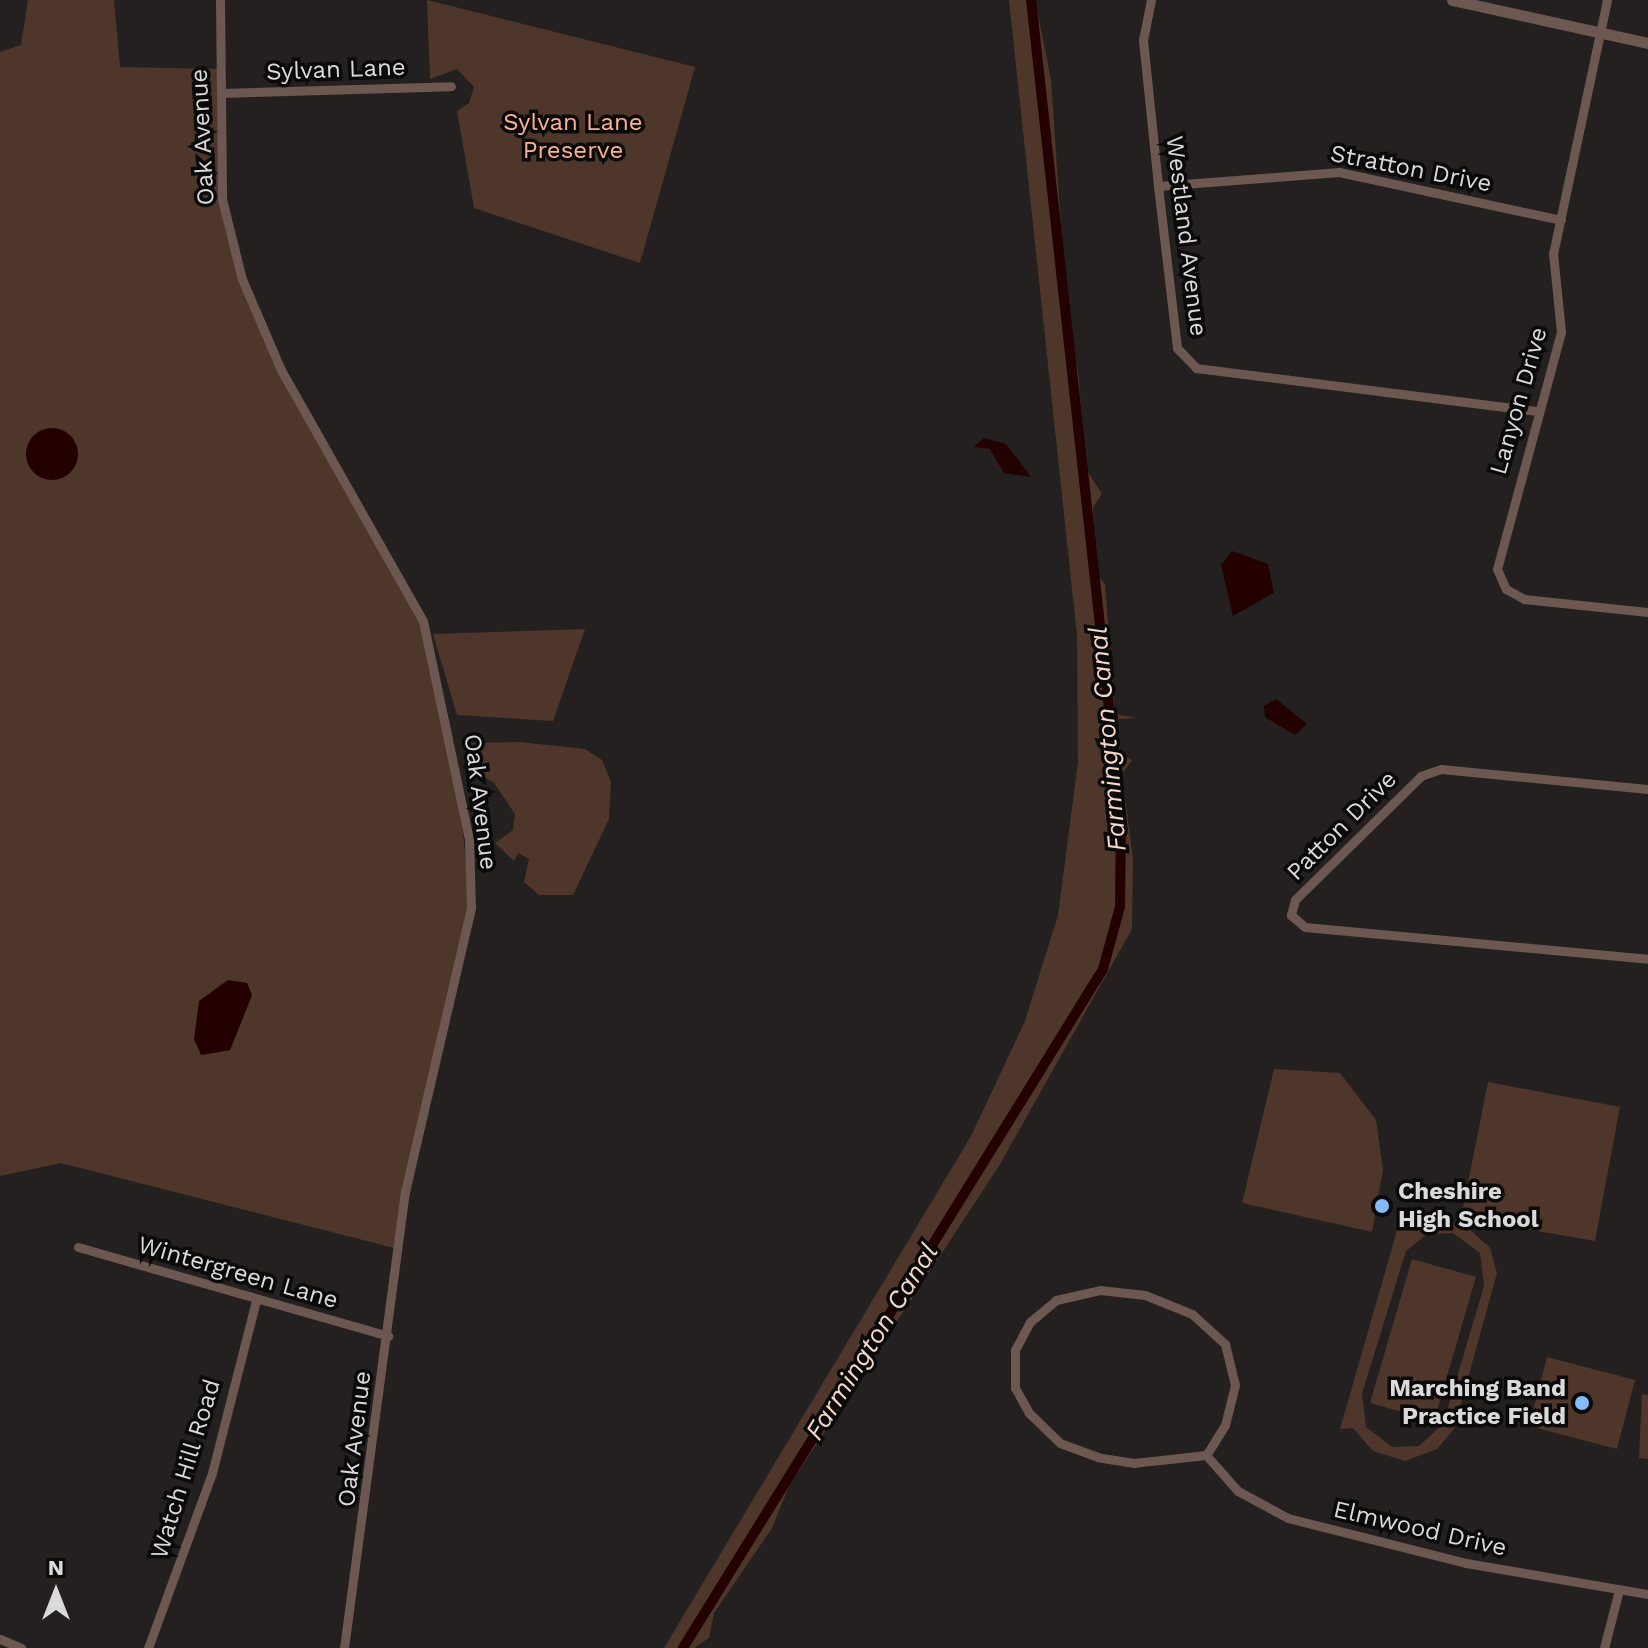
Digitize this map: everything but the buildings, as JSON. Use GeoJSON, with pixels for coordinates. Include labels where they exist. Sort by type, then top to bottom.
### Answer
{"type":"FeatureCollection","features":[{"type":"Feature","properties":{"kind":"street","name":"Oak Avenue"},"geometry":{"type":"LineString","coordinates":[[220,0],[222,199],[242,279],[281,370],[423,621],[469,840],[471,908],[460,976],[405,1191],[344,1648]]}},
{"type":"Feature","properties":{"kind":"street","name":"Westland Avenue"},"geometry":{"type":"LineString","coordinates":[[1151,0],[1143,40],[1177,348],[1196,368],[1537,411]]}},
{"type":"Feature","properties":{"kind":"street"},"geometry":{"type":"LineString","coordinates":[[1452,0],[1648,43]]}},
{"type":"Feature","properties":{"kind":"street","name":"Lanyon Drive"},"geometry":{"type":"LineString","coordinates":[[1607,0],[1552,265],[1561,332],[1498,548],[1500,579],[1524,599],[1648,612]]}},
{"type":"Feature","properties":{"kind":"street","name":"Sylvan Lane"},"geometry":{"type":"LineString","coordinates":[[221,93],[451,86]]}},
{"type":"Feature","properties":{"kind":"street","name":"Stratton Drive"},"geometry":{"type":"LineString","coordinates":[[1158,186],[1339,172],[1561,220]]}},
{"type":"Feature","properties":{"kind":"street","name":"Patton Drive"},"geometry":{"type":"LineString","coordinates":[[1648,789],[1441,769],[1421,776],[1295,900],[1291,915],[1305,927],[1648,959]]}},
{"type":"Feature","properties":{"kind":"street","name":"Wintergreen Lane"},"geometry":{"type":"LineString","coordinates":[[78,1247],[388,1336]]}},
{"type":"Feature","properties":{"kind":"street"},"geometry":{"type":"LineString","coordinates":[[1100,1290],[1145,1295],[1192,1314],[1225,1344],[1235,1385],[1225,1425],[1206,1455],[1134,1463],[1060,1443],[1015,1388],[1015,1350],[1030,1322],[1056,1300],[1100,1290]]}},
{"type":"Feature","properties":{"kind":"street","name":"Watch Hill Road"},"geometry":{"type":"LineString","coordinates":[[148,1648],[212,1473],[256,1300]]}},
{"type":"Feature","properties":{"kind":"street","name":"Elmwood Drive"},"geometry":{"type":"LineString","coordinates":[[1206,1455],[1238,1491],[1288,1518],[1466,1563],[1648,1594]]}},
{"type":"Feature","properties":{"kind":"street"},"geometry":{"type":"LineString","coordinates":[[1604,1648],[1619,1590]]}},
{"type":"Feature","properties":{"kind":"street"},"geometry":{"type":"LineString","coordinates":[[0,1639],[21,1648]]}},
{"type":"Feature","properties":{"kind":"green space"},"geometry":{"type":"Polygon","coordinates":[[[28,0],[114,0],[120,67],[220,69],[222,199],[242,279],[281,370],[423,621],[452,732],[471,908],[398,1249],[61,1163],[0,1176],[0,52],[21,45],[28,0]],[[252,995],[201,1055],[230,1050],[252,995]]]}},
{"type":"Feature","properties":{"kind":"green space","name":"Sylvan Lane Preserve"},"geometry":{"type":"Polygon","coordinates":[[[427,0],[695,67],[640,263],[474,208],[457,111],[469,103],[474,87],[457,69],[430,79],[427,0]]]}},
{"type":"Feature","properties":{"kind":"green space"},"geometry":{"type":"Polygon","coordinates":[[[1009,0],[1035,0],[1051,79],[1069,345],[1078,370],[1086,469],[1102,494],[1093,507],[1096,574],[1105,584],[1115,714],[1137,718],[1119,719],[1117,726],[1120,753],[1132,760],[1122,774],[1133,859],[1132,929],[999,1166],[789,1486],[772,1528],[714,1613],[709,1638],[694,1648],[664,1648],[971,1136],[1025,1021],[1058,915],[1078,762],[1077,636],[1009,0]]]}},
{"type":"Feature","properties":{"kind":"green space"},"geometry":{"type":"Polygon","coordinates":[[[585,629],[553,721],[457,715],[433,634],[585,629]]]}},
{"type":"Feature","properties":{"kind":"green space"},"geometry":{"type":"Polygon","coordinates":[[[519,742],[585,749],[602,760],[611,782],[609,819],[573,895],[539,895],[524,882],[529,859],[518,853],[514,861],[495,843],[513,830],[515,814],[494,783],[470,768],[463,743],[519,742]]]}},
{"type":"Feature","properties":{"kind":"green space"},"geometry":{"type":"Polygon","coordinates":[[[1274,1069],[1340,1073],[1376,1120],[1383,1170],[1372,1232],[1242,1203],[1274,1069]]]}},
{"type":"Feature","properties":{"kind":"green space"},"geometry":{"type":"Polygon","coordinates":[[[1488,1082],[1620,1107],[1595,1241],[1461,1218],[1488,1082]]]}},
{"type":"Feature","properties":{"kind":"green space"},"geometry":{"type":"Polygon","coordinates":[[[1400,1220],[1411,1229],[1440,1220],[1465,1225],[1490,1248],[1497,1273],[1454,1429],[1437,1449],[1405,1461],[1373,1451],[1353,1428],[1340,1429],[1400,1220]],[[1453,1233],[1427,1234],[1406,1251],[1362,1394],[1366,1427],[1392,1447],[1419,1446],[1443,1424],[1484,1286],[1480,1253],[1453,1233]]]}},
{"type":"Feature","properties":{"kind":"green space"},"geometry":{"type":"Polygon","coordinates":[[[1412,1259],[1476,1277],[1434,1421],[1370,1403],[1412,1259]]]}},
{"type":"Feature","properties":{"kind":"green space","name":"Marching Band Practice Field"},"geometry":{"type":"Polygon","coordinates":[[[1547,1357],[1635,1380],[1617,1449],[1529,1426],[1547,1357]]]}},
{"type":"Feature","properties":{"kind":"green space"},"geometry":{"type":"Polygon","coordinates":[[[1642,1394],[1648,1395],[1648,1459],[1639,1458],[1642,1394]]]}},
{"type":"Feature","properties":{"kind":"shaded area"},"geometry":{"type":"Polygon","coordinates":[[[52,428],[71,435],[78,454],[71,473],[52,480],[33,473],[26,454],[33,435],[52,428]]]}},
{"type":"Feature","properties":{"kind":"shaded area"},"geometry":{"type":"Polygon","coordinates":[[[984,438],[1006,444],[1031,477],[1004,473],[990,449],[974,447],[984,438]]]}},
{"type":"Feature","properties":{"kind":"shaded area"},"geometry":{"type":"Polygon","coordinates":[[[1232,551],[1268,564],[1274,593],[1233,616],[1221,565],[1232,551]]]}},
{"type":"Feature","properties":{"kind":"shaded area"},"geometry":{"type":"Polygon","coordinates":[[[1276,699],[1307,724],[1295,735],[1265,717],[1264,706],[1276,699]]]}},
{"type":"Feature","properties":{"kind":"shaded area"},"geometry":{"type":"Polygon","coordinates":[[[228,980],[247,983],[252,995],[230,1050],[201,1055],[194,1039],[199,1001],[228,980]]]}},
{"type":"Feature","properties":{"kind":"waterway","name":"Farmington Canal"},"geometry":{"type":"LineString","coordinates":[[683,1648],[1103,969],[1120,907],[1121,816],[1031,0]]}},
{"type":"Feature","properties":{"kind":"place","name":"Cheshire High School"},"geometry":{"type":"Point","coordinates":[1382,1206]}},
{"type":"Feature","properties":{"kind":"place","name":"Marching Band Practice Field"},"geometry":{"type":"Point","coordinates":[1582,1403]}}]}
